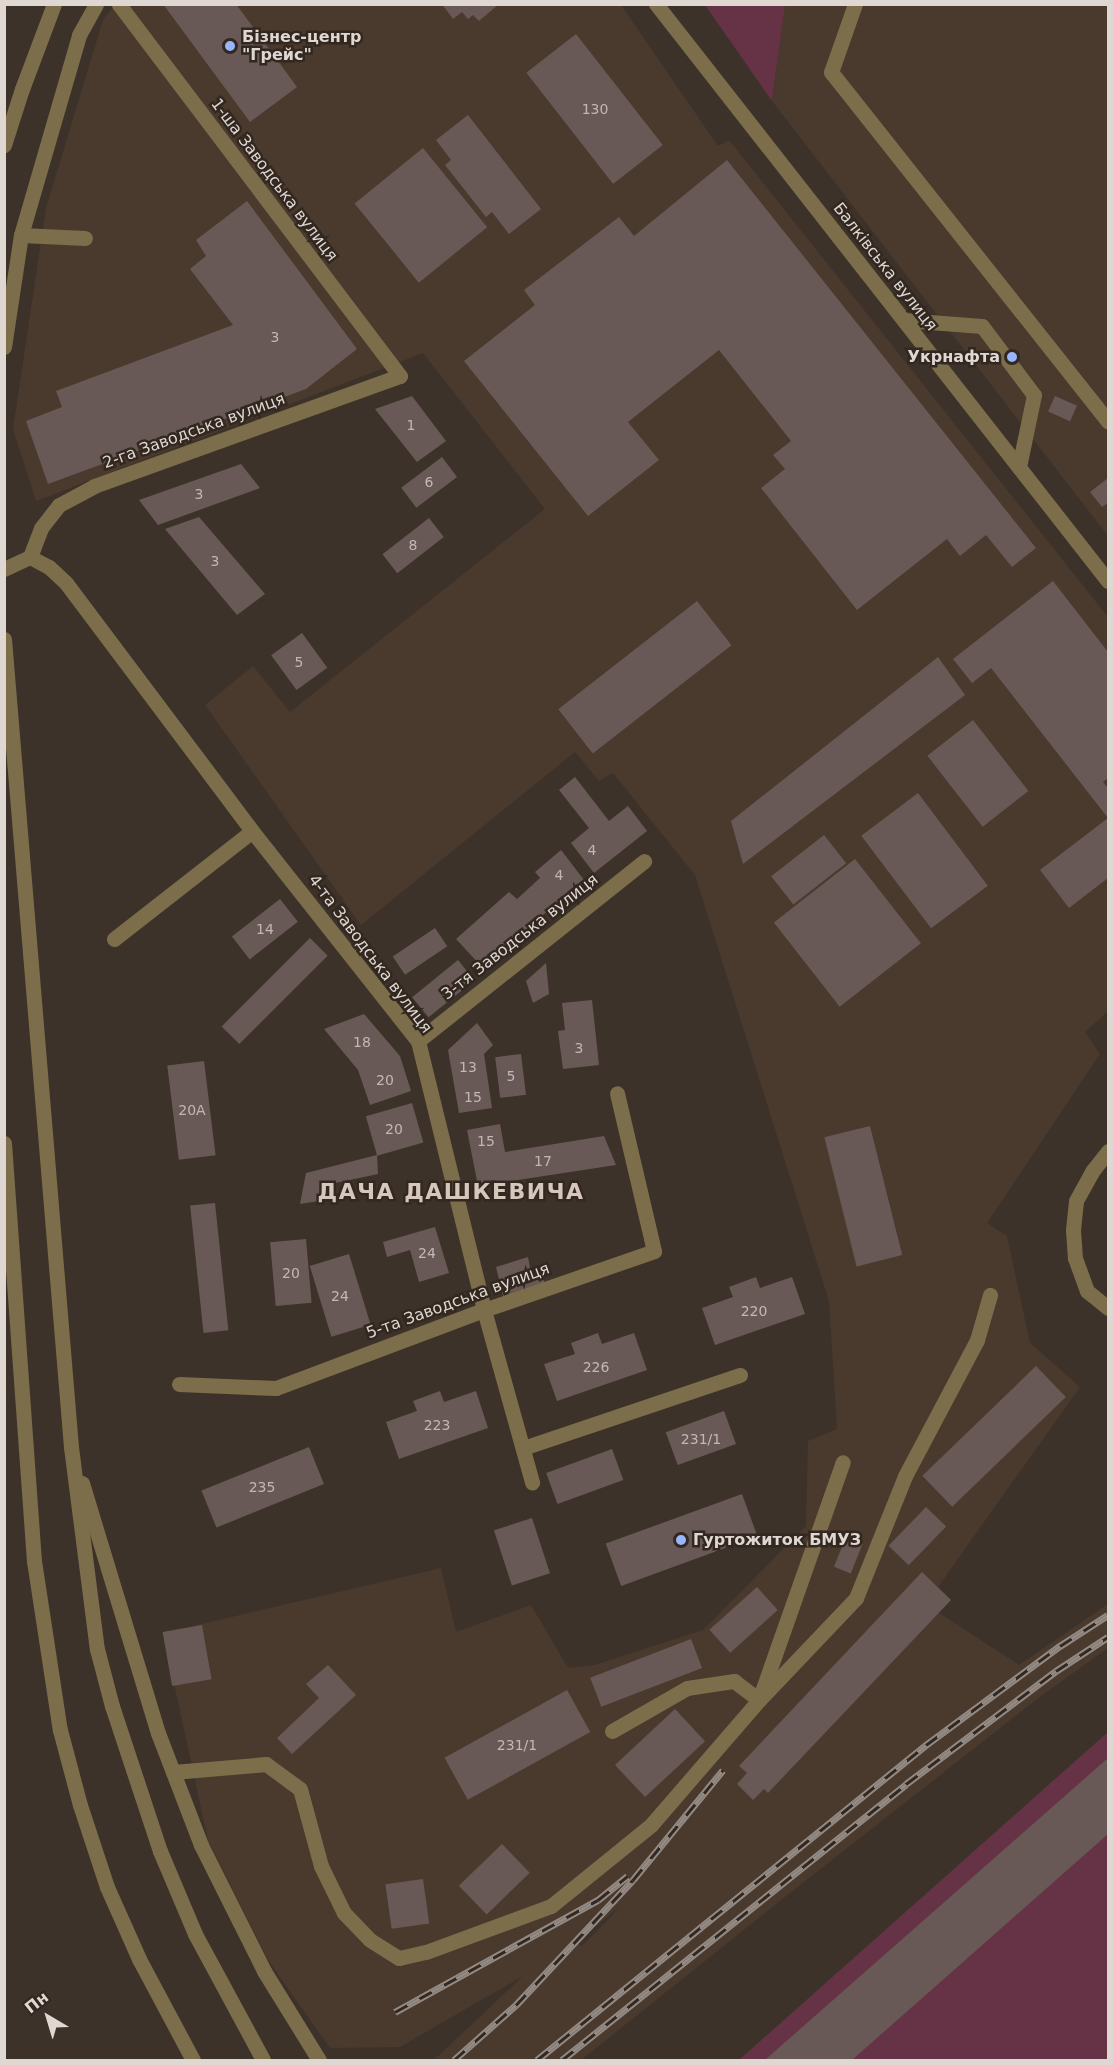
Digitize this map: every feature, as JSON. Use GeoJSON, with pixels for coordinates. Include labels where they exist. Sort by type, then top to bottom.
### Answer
{"type":"FeatureCollection","features":[{"type":"Feature","properties":{"kind":"street"},"geometry":{"type":"LineString","coordinates":[[4,145],[54,4]]}},
{"type":"Feature","properties":{"kind":"street"},"geometry":{"type":"LineString","coordinates":[[4,347],[21,235],[79,35],[96,4]]}},
{"type":"Feature","properties":{"kind":"street","name":"1-ша Заводська вулиця"},"geometry":{"type":"LineString","coordinates":[[119,4],[400,376]]}},
{"type":"Feature","properties":{"kind":"street","name":"Балківська вулиця"},"geometry":{"type":"LineString","coordinates":[[656,4],[1108,581]]}},
{"type":"Feature","properties":{"kind":"street"},"geometry":{"type":"LineString","coordinates":[[855,4],[831,72],[1108,421]]}},
{"type":"Feature","properties":{"kind":"street"},"geometry":{"type":"LineString","coordinates":[[21,235],[85,238]]}},
{"type":"Feature","properties":{"kind":"street"},"geometry":{"type":"LineString","coordinates":[[904,320],[982,326],[1034,395],[1019,467]]}},
{"type":"Feature","properties":{"kind":"street","name":"2-га Заводська вулиця"},"geometry":{"type":"LineString","coordinates":[[30,557],[41,528],[59,505],[94,486],[400,376]]}},
{"type":"Feature","properties":{"kind":"street"},"geometry":{"type":"LineString","coordinates":[[4,569],[30,557]]}},
{"type":"Feature","properties":{"kind":"street","name":"4-та Заводська вулиця"},"geometry":{"type":"LineString","coordinates":[[30,557],[49,567],[66,583],[252,831],[418,1041],[484,1310],[532,1482]]}},
{"type":"Feature","properties":{"kind":"street"},"geometry":{"type":"LineString","coordinates":[[4,639],[71,1447],[97,1649],[112,1706],[160,1851],[195,1934],[263,2061]]}},
{"type":"Feature","properties":{"kind":"street"},"geometry":{"type":"LineString","coordinates":[[114,939],[252,831]]}},
{"type":"Feature","properties":{"kind":"street","name":"3-тя Заводська вулиця"},"geometry":{"type":"LineString","coordinates":[[418,1041],[644,861]]}},
{"type":"Feature","properties":{"kind":"street","name":"5-та Заводська вулиця"},"geometry":{"type":"LineString","coordinates":[[179,1384],[276,1388],[484,1310],[654,1251],[617,1093]]}},
{"type":"Feature","properties":{"kind":"street"},"geometry":{"type":"LineString","coordinates":[[4,1143],[34,1561],[60,1730],[80,1805],[107,1887],[139,1959],[193,2061]]}},
{"type":"Feature","properties":{"kind":"street"},"geometry":{"type":"LineString","coordinates":[[1108,1151],[1093,1170],[1076,1201],[1073,1230],[1075,1258],[1087,1291],[1108,1308]]}},
{"type":"Feature","properties":{"kind":"street"},"geometry":{"type":"LineString","coordinates":[[173,1772],[266,1764],[300,1789],[321,1866],[344,1913],[370,1940],[399,1958],[426,1952],[551,1906],[651,1825],[759,1700],[856,1598],[905,1476],[977,1340],[990,1295]]}},
{"type":"Feature","properties":{"kind":"street"},"geometry":{"type":"LineString","coordinates":[[523,1448],[740,1375]]}},
{"type":"Feature","properties":{"kind":"street"},"geometry":{"type":"LineString","coordinates":[[71,1447],[158,1733],[201,1845],[264,1971],[319,2061]]}},
{"type":"Feature","properties":{"kind":"street"},"geometry":{"type":"LineString","coordinates":[[759,1700],[843,1462]]}},
{"type":"Feature","properties":{"kind":"street"},"geometry":{"type":"LineString","coordinates":[[612,1731],[687,1688],[734,1681],[759,1700]]}},
{"type":"Feature","properties":{"kind":"shaded area"},"geometry":{"type":"Polygon","coordinates":[[[115,5],[621,5],[718,146],[729,140],[1108,617],[1108,1011],[1085,1032],[1100,1054],[987,1223],[1007,1236],[1030,1343],[1080,1387],[938,1587],[951,1600],[936,1611],[1019,1665],[1108,1604],[1108,1648],[1041,1696],[581,2060],[434,2060],[523,1976],[400,2047],[330,2048],[268,1960],[208,1840],[163,1633],[441,1568],[456,1632],[531,1605],[568,1668],[595,1665],[703,1630],[806,1526],[808,1441],[837,1429],[829,1301],[695,875],[613,773],[599,781],[575,752],[361,925],[205,705],[253,666],[290,712],[545,509],[423,353],[36,501],[13,429],[46,208],[103,20],[115,5]],[[621,1906],[575,1942],[582,1946],[621,1906]]]}},
{"type":"Feature","properties":{"kind":"shaded area"},"geometry":{"type":"Polygon","coordinates":[[[705,5],[785,5],[772,101],[705,5]]]}},
{"type":"Feature","properties":{"kind":"shaded area"},"geometry":{"type":"Polygon","coordinates":[[[785,5],[1108,5],[1108,536],[772,101],[785,5]]]}},
{"type":"Feature","properties":{"kind":"shaded area"},"geometry":{"type":"Polygon","coordinates":[[[1108,1732],[1108,2060],[739,2060],[1108,1732]]]}},
{"type":"Feature","properties":{"kind":"building","name":"Бізнес-центр \"Грейс\""},"geometry":{"type":"Polygon","coordinates":[[[163,4],[236,4],[297,87],[250,122],[163,4]]]}},
{"type":"Feature","properties":{"kind":"building"},"geometry":{"type":"Polygon","coordinates":[[[442,4],[499,4],[479,21],[473,15],[468,19],[462,12],[453,19],[442,4]]]}},
{"type":"Feature","properties":{"kind":"building"},"geometry":{"type":"Polygon","coordinates":[[[576,34],[663,145],[613,184],[526,73],[576,34]]]}},
{"type":"Feature","properties":{"kind":"building"},"geometry":{"type":"Polygon","coordinates":[[[468,115],[541,209],[509,234],[492,212],[486,217],[445,165],[451,160],[436,140],[468,115]]]}},
{"type":"Feature","properties":{"kind":"building"},"geometry":{"type":"Polygon","coordinates":[[[423,148],[487,227],[419,283],[355,203],[423,148]]]}},
{"type":"Feature","properties":{"kind":"building"},"geometry":{"type":"Polygon","coordinates":[[[727,160],[1036,548],[1012,567],[986,535],[960,556],[947,539],[857,610],[761,488],[785,469],[773,455],[791,441],[719,350],[628,422],[659,460],[588,516],[464,361],[535,305],[524,290],[619,217],[634,236],[727,160]]]}},
{"type":"Feature","properties":{"kind":"building"},"geometry":{"type":"Polygon","coordinates":[[[247,201],[357,349],[306,389],[48,484],[26,421],[62,407],[56,391],[233,325],[190,269],[206,256],[196,240],[247,201]]]}},
{"type":"Feature","properties":{"kind":"building"},"geometry":{"type":"Polygon","coordinates":[[[412,396],[446,441],[417,462],[375,409],[412,396]]]}},
{"type":"Feature","properties":{"kind":"building"},"geometry":{"type":"Polygon","coordinates":[[[1055,396],[1077,406],[1070,421],[1048,412],[1055,396]]]}},
{"type":"Feature","properties":{"kind":"building"},"geometry":{"type":"Polygon","coordinates":[[[442,457],[457,477],[416,508],[401,488],[442,457]]]}},
{"type":"Feature","properties":{"kind":"building"},"geometry":{"type":"Polygon","coordinates":[[[241,464],[260,488],[158,525],[139,500],[241,464]]]}},
{"type":"Feature","properties":{"kind":"building"},"geometry":{"type":"Polygon","coordinates":[[[1108,478],[1108,503],[1102,507],[1090,492],[1108,478]]]}},
{"type":"Feature","properties":{"kind":"building"},"geometry":{"type":"Polygon","coordinates":[[[199,517],[265,594],[237,615],[165,529],[199,517]]]}},
{"type":"Feature","properties":{"kind":"building"},"geometry":{"type":"Polygon","coordinates":[[[429,518],[444,537],[397,573],[383,554],[429,518]]]}},
{"type":"Feature","properties":{"kind":"building"},"geometry":{"type":"Polygon","coordinates":[[[1053,581],[1108,652],[1108,778],[1103,782],[1108,788],[1108,818],[991,668],[972,683],[953,659],[1053,581]]]}},
{"type":"Feature","properties":{"kind":"building"},"geometry":{"type":"Polygon","coordinates":[[[697,601],[731,645],[593,753],[558,709],[697,601]]]}},
{"type":"Feature","properties":{"kind":"building"},"geometry":{"type":"Polygon","coordinates":[[[302,633],[327,668],[297,690],[271,655],[302,633]]]}},
{"type":"Feature","properties":{"kind":"building"},"geometry":{"type":"Polygon","coordinates":[[[938,657],[965,695],[743,864],[731,821],[938,657]]]}},
{"type":"Feature","properties":{"kind":"building"},"geometry":{"type":"Polygon","coordinates":[[[973,720],[1028,791],[983,827],[927,756],[973,720]]]}},
{"type":"Feature","properties":{"kind":"building"},"geometry":{"type":"Polygon","coordinates":[[[575,777],[609,821],[628,806],[647,831],[594,873],[571,843],[589,828],[559,790],[575,777]]]}},
{"type":"Feature","properties":{"kind":"building"},"geometry":{"type":"Polygon","coordinates":[[[918,793],[988,886],[931,928],[861,836],[918,793]]]}},
{"type":"Feature","properties":{"kind":"building"},"geometry":{"type":"Polygon","coordinates":[[[1108,818],[1108,878],[1069,908],[1040,870],[1108,818]]]}},
{"type":"Feature","properties":{"kind":"building"},"geometry":{"type":"Polygon","coordinates":[[[824,835],[846,863],[793,905],[771,876],[824,835]]]}},
{"type":"Feature","properties":{"kind":"building"},"geometry":{"type":"Polygon","coordinates":[[[561,850],[584,880],[482,967],[456,939],[509,892],[517,899],[540,878],[535,872],[561,850]]]}},
{"type":"Feature","properties":{"kind":"building"},"geometry":{"type":"Polygon","coordinates":[[[855,859],[921,943],[840,1007],[774,922],[855,859]]]}},
{"type":"Feature","properties":{"kind":"building"},"geometry":{"type":"Polygon","coordinates":[[[280,899],[298,922],[250,959],[232,937],[280,899]]]}},
{"type":"Feature","properties":{"kind":"building"},"geometry":{"type":"Polygon","coordinates":[[[435,928],[447,946],[405,975],[393,957],[435,928]]]}},
{"type":"Feature","properties":{"kind":"building"},"geometry":{"type":"Polygon","coordinates":[[[310,938],[328,956],[239,1044],[222,1026],[310,938]]]}},
{"type":"Feature","properties":{"kind":"building"},"geometry":{"type":"Polygon","coordinates":[[[458,960],[474,980],[429,1017],[412,997],[458,960]]]}},
{"type":"Feature","properties":{"kind":"building"},"geometry":{"type":"Polygon","coordinates":[[[546,963],[549,994],[533,1003],[526,981],[546,963]]]}},
{"type":"Feature","properties":{"kind":"building"},"geometry":{"type":"Polygon","coordinates":[[[592,1000],[599,1065],[563,1069],[558,1031],[565,1030],[562,1003],[592,1000]]]}},
{"type":"Feature","properties":{"kind":"building"},"geometry":{"type":"Polygon","coordinates":[[[364,1014],[400,1056],[411,1091],[370,1105],[358,1070],[324,1029],[364,1014]]]}},
{"type":"Feature","properties":{"kind":"building"},"geometry":{"type":"Polygon","coordinates":[[[477,1023],[493,1045],[484,1054],[492,1108],[459,1113],[448,1050],[477,1023]]]}},
{"type":"Feature","properties":{"kind":"building"},"geometry":{"type":"Polygon","coordinates":[[[521,1054],[526,1095],[500,1098],[495,1057],[521,1054]]]}},
{"type":"Feature","properties":{"kind":"building"},"geometry":{"type":"Polygon","coordinates":[[[204,1061],[216,1155],[179,1160],[167,1066],[204,1061]]]}},
{"type":"Feature","properties":{"kind":"building"},"geometry":{"type":"Polygon","coordinates":[[[412,1103],[423,1142],[377,1156],[366,1116],[412,1103]]]}},
{"type":"Feature","properties":{"kind":"building"},"geometry":{"type":"Polygon","coordinates":[[[500,1124],[505,1152],[604,1136],[616,1165],[478,1186],[467,1130],[500,1124]]]}},
{"type":"Feature","properties":{"kind":"building"},"geometry":{"type":"Polygon","coordinates":[[[870,1126],[902,1255],[857,1266],[824,1137],[870,1126]]]}},
{"type":"Feature","properties":{"kind":"building"},"geometry":{"type":"Polygon","coordinates":[[[377,1155],[378,1174],[321,1186],[319,1201],[300,1204],[306,1173],[377,1155]]]}},
{"type":"Feature","properties":{"kind":"building"},"geometry":{"type":"Polygon","coordinates":[[[215,1203],[228,1330],[204,1333],[190,1206],[215,1203]]]}},
{"type":"Feature","properties":{"kind":"building"},"geometry":{"type":"Polygon","coordinates":[[[435,1227],[449,1273],[419,1282],[410,1250],[387,1257],[383,1242],[435,1227]]]}},
{"type":"Feature","properties":{"kind":"building"},"geometry":{"type":"Polygon","coordinates":[[[306,1239],[312,1303],[276,1306],[270,1242],[306,1239]]]}},
{"type":"Feature","properties":{"kind":"building"},"geometry":{"type":"Polygon","coordinates":[[[349,1254],[371,1325],[331,1337],[310,1266],[349,1254]]]}},
{"type":"Feature","properties":{"kind":"building"},"geometry":{"type":"Polygon","coordinates":[[[528,1257],[531,1274],[544,1275],[544,1288],[504,1300],[496,1267],[528,1257]]]}},
{"type":"Feature","properties":{"kind":"building"},"geometry":{"type":"Polygon","coordinates":[[[756,1277],[760,1288],[792,1277],[805,1314],[715,1345],[702,1308],[733,1297],[729,1287],[756,1277]]]}},
{"type":"Feature","properties":{"kind":"building"},"geometry":{"type":"Polygon","coordinates":[[[598,1333],[602,1344],[634,1333],[647,1370],[557,1401],[544,1364],[575,1354],[571,1343],[598,1333]]]}},
{"type":"Feature","properties":{"kind":"building"},"geometry":{"type":"Polygon","coordinates":[[[1036,1366],[1066,1397],[952,1507],[922,1476],[1036,1366]]]}},
{"type":"Feature","properties":{"kind":"building"},"geometry":{"type":"Polygon","coordinates":[[[440,1391],[444,1402],[476,1391],[488,1428],[399,1459],[386,1422],[417,1411],[413,1401],[440,1391]]]}},
{"type":"Feature","properties":{"kind":"building"},"geometry":{"type":"Polygon","coordinates":[[[724,1411],[736,1444],[678,1465],[666,1432],[724,1411]]]}},
{"type":"Feature","properties":{"kind":"building"},"geometry":{"type":"Polygon","coordinates":[[[309,1447],[324,1484],[216,1528],[201,1490],[309,1447]]]}},
{"type":"Feature","properties":{"kind":"building"},"geometry":{"type":"Polygon","coordinates":[[[612,1449],[623,1480],[558,1504],[546,1473],[612,1449]]]}},
{"type":"Feature","properties":{"kind":"building","name":"Гуртожиток БМУЗ"},"geometry":{"type":"Polygon","coordinates":[[[742,1494],[757,1536],[621,1586],[606,1544],[742,1494]]]}},
{"type":"Feature","properties":{"kind":"building"},"geometry":{"type":"Polygon","coordinates":[[[926,1507],[946,1526],[909,1565],[888,1546],[926,1507]]]}},
{"type":"Feature","properties":{"kind":"building"},"geometry":{"type":"Polygon","coordinates":[[[532,1518],[550,1573],[512,1586],[494,1530],[532,1518]]]}},
{"type":"Feature","properties":{"kind":"building"},"geometry":{"type":"Polygon","coordinates":[[[846,1537],[863,1544],[851,1573],[834,1567],[846,1537]]]}},
{"type":"Feature","properties":{"kind":"building"},"geometry":{"type":"Polygon","coordinates":[[[922,1572],[951,1600],[768,1793],[764,1789],[753,1800],[737,1784],[747,1773],[739,1766],[922,1572]]]}},
{"type":"Feature","properties":{"kind":"building"},"geometry":{"type":"Polygon","coordinates":[[[757,1587],[778,1610],[730,1653],[709,1630],[757,1587]]]}},
{"type":"Feature","properties":{"kind":"building"},"geometry":{"type":"Polygon","coordinates":[[[202,1625],[212,1679],[172,1686],[163,1632],[202,1625]]]}},
{"type":"Feature","properties":{"kind":"building"},"geometry":{"type":"Polygon","coordinates":[[[691,1639],[702,1668],[601,1707],[590,1678],[691,1639]]]}},
{"type":"Feature","properties":{"kind":"building"},"geometry":{"type":"Polygon","coordinates":[[[328,1665],[356,1695],[292,1754],[277,1738],[319,1698],[306,1684],[328,1665]]]}},
{"type":"Feature","properties":{"kind":"building"},"geometry":{"type":"Polygon","coordinates":[[[567,1690],[590,1732],[468,1800],[445,1758],[567,1690]]]}},
{"type":"Feature","properties":{"kind":"building"},"geometry":{"type":"Polygon","coordinates":[[[675,1709],[705,1741],[645,1797],[615,1765],[675,1709]]]}},
{"type":"Feature","properties":{"kind":"building"},"geometry":{"type":"Polygon","coordinates":[[[1108,1758],[1108,1834],[852,2060],[765,2060],[1108,1758]]]}},
{"type":"Feature","properties":{"kind":"building"},"geometry":{"type":"Polygon","coordinates":[[[502,1844],[530,1873],[487,1914],[459,1886],[502,1844]]]}},
{"type":"Feature","properties":{"kind":"building"},"geometry":{"type":"Polygon","coordinates":[[[423,1879],[429,1924],[392,1929],[385,1884],[423,1879]]]}},
{"type":"Feature","properties":{"kind":"railway"},"geometry":{"type":"LineString","coordinates":[[537,2060],[926,1745],[1060,1646],[1108,1615]]}},
{"type":"Feature","properties":{"kind":"railway"},"geometry":{"type":"LineString","coordinates":[[562,2060],[906,1784],[1056,1671],[1108,1637]]}},
{"type":"Feature","properties":{"kind":"railway"},"geometry":{"type":"LineString","coordinates":[[454,2060],[516,2005],[633,1880],[723,1770]]}},
{"type":"Feature","properties":{"kind":"railway"},"geometry":{"type":"LineString","coordinates":[[395,2012],[598,1900],[628,1876]]}},
{"type":"Feature","properties":{"kind":"place","name":"Бізнес-центр \"Грейс\""},"geometry":{"type":"Point","coordinates":[230,46]}},
{"type":"Feature","properties":{"kind":"place","name":"Укрнафта"},"geometry":{"type":"Point","coordinates":[1012,357]}},
{"type":"Feature","properties":{"kind":"place","name":"Гуртожиток БМУЗ"},"geometry":{"type":"Point","coordinates":[681,1540]}},
{"type":"Feature","properties":{"kind":"district","name":"ДАЧА ДАШКЕВИЧА"},"geometry":{"type":"Point","coordinates":[451,1192]}}]}
